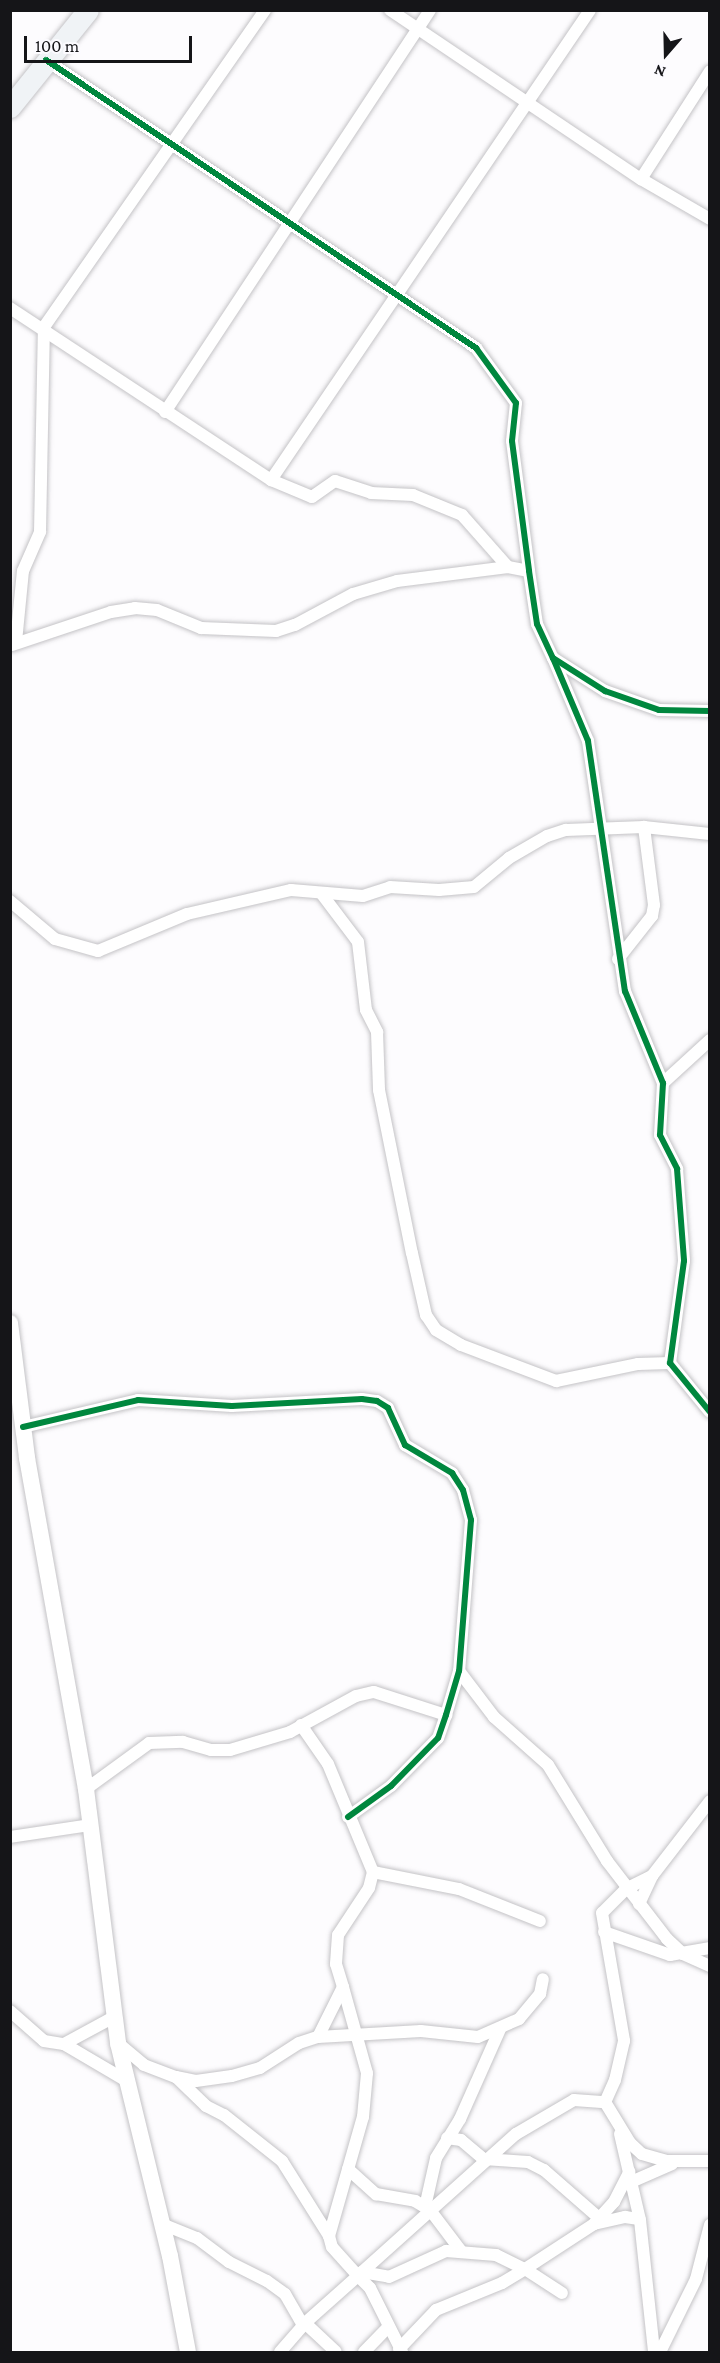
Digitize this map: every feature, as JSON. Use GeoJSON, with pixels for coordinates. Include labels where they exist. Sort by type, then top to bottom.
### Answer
{"type":"FeatureCollection","features":[{"type":"Feature","properties":{"kind":"highway"},"geometry":{"type":"LineString","coordinates":[[10,107],[88,10]]}},
{"type":"Feature","properties":{"kind":"main road"},"geometry":{"type":"LineString","coordinates":[[10,1323],[15,1401],[22,1427],[86,1789],[118,2043],[162,2224],[188,2352]]}},
{"type":"Feature","properties":{"kind":"street"},"geometry":{"type":"LineString","coordinates":[[265,10],[172,148],[44,327],[40,532],[23,571],[13,644],[111,612],[135,608],[157,610],[201,628],[276,630],[295,626],[353,594],[397,581],[508,567],[530,570]]}},
{"type":"Feature","properties":{"kind":"street"},"geometry":{"type":"LineString","coordinates":[[390,10],[641,179],[710,219]]}},
{"type":"Feature","properties":{"kind":"street"},"geometry":{"type":"LineString","coordinates":[[165,412],[430,10]]}},
{"type":"Feature","properties":{"kind":"street"},"geometry":{"type":"LineString","coordinates":[[271,480],[590,10]]}},
{"type":"Feature","properties":{"kind":"street"},"geometry":{"type":"LineString","coordinates":[[46,60],[172,148],[476,348],[516,403],[512,441],[537,624],[588,741],[618,959],[625,991],[663,1083],[660,1135],[677,1169],[684,1261],[670,1363],[710,1412]]}},
{"type":"Feature","properties":{"kind":"street"},"geometry":{"type":"LineString","coordinates":[[641,179],[710,71]]}},
{"type":"Feature","properties":{"kind":"street"},"geometry":{"type":"LineString","coordinates":[[10,308],[44,327],[165,412],[271,480],[312,497],[336,481],[371,493],[413,495],[462,515],[508,567]]}},
{"type":"Feature","properties":{"kind":"street"},"geometry":{"type":"LineString","coordinates":[[553,658],[605,691],[659,710],[710,711]]}},
{"type":"Feature","properties":{"kind":"street"},"geometry":{"type":"LineString","coordinates":[[618,959],[652,916],[654,905],[644,827]]}},
{"type":"Feature","properties":{"kind":"street"},"geometry":{"type":"LineString","coordinates":[[10,901],[55,939],[98,951],[187,914],[229,902],[291,890],[363,896],[390,887],[439,890],[474,887],[509,858],[547,836],[581,828],[644,827],[710,834]]}},
{"type":"Feature","properties":{"kind":"street"},"geometry":{"type":"LineString","coordinates":[[321,894],[358,942],[366,1010],[377,1032],[379,1090],[386,1125],[426,1315],[436,1330],[461,1345],[556,1381],[638,1364],[670,1363]]}},
{"type":"Feature","properties":{"kind":"street"},"geometry":{"type":"LineString","coordinates":[[663,1083],[710,1040]]}},
{"type":"Feature","properties":{"kind":"street"},"geometry":{"type":"LineString","coordinates":[[22,1427],[139,1400],[232,1406],[377,1401],[393,1414],[405,1444],[452,1473],[463,1490],[471,1520],[459,1671],[446,1715],[438,1738],[390,1786],[348,1817]]}},
{"type":"Feature","properties":{"kind":"street"},"geometry":{"type":"LineString","coordinates":[[459,1671],[494,1717],[548,1765],[639,1904],[683,1954],[710,1966]]}},
{"type":"Feature","properties":{"kind":"street"},"geometry":{"type":"LineString","coordinates":[[86,1789],[149,1743],[183,1742],[211,1750],[230,1750],[301,1725],[374,1692],[446,1715]]}},
{"type":"Feature","properties":{"kind":"street"},"geometry":{"type":"LineString","coordinates":[[301,1725],[328,1764],[348,1817],[373,1872],[369,1888],[338,1935],[336,1964],[367,2073],[363,2117],[329,2236]]}},
{"type":"Feature","properties":{"kind":"street"},"geometry":{"type":"LineString","coordinates":[[639,1904],[652,1876],[710,1801]]}},
{"type":"Feature","properties":{"kind":"street"},"geometry":{"type":"LineString","coordinates":[[10,1837],[90,1825]]}},
{"type":"Feature","properties":{"kind":"street"},"geometry":{"type":"LineString","coordinates":[[373,1872],[459,1888],[540,1921]]}},
{"type":"Feature","properties":{"kind":"street"},"geometry":{"type":"LineString","coordinates":[[605,2102],[615,2080],[624,2041],[602,1913],[627,1888],[652,1876]]}},
{"type":"Feature","properties":{"kind":"street"},"geometry":{"type":"LineString","coordinates":[[604,1932],[670,1955],[710,1948]]}},
{"type":"Feature","properties":{"kind":"street"},"geometry":{"type":"LineString","coordinates":[[118,2043],[144,2065],[176,2077],[196,2081],[260,2068],[298,2043],[318,2037],[421,2031],[478,2037],[519,2019],[540,1994],[543,1979]]}},
{"type":"Feature","properties":{"kind":"street"},"geometry":{"type":"LineString","coordinates":[[318,2037],[343,1987]]}},
{"type":"Feature","properties":{"kind":"street"},"geometry":{"type":"LineString","coordinates":[[10,2011],[44,2041],[64,2044],[125,2079]]}},
{"type":"Feature","properties":{"kind":"street"},"geometry":{"type":"LineString","coordinates":[[64,2044],[114,2017]]}},
{"type":"Feature","properties":{"kind":"street"},"geometry":{"type":"LineString","coordinates":[[428,2209],[436,2158],[460,2119],[500,2029]]}},
{"type":"Feature","properties":{"kind":"street"},"geometry":{"type":"LineString","coordinates":[[176,2077],[206,2106],[224,2115],[282,2161],[329,2236],[332,2247],[360,2274],[370,2288],[401,2351],[436,2310],[502,2283],[596,2221],[614,2202],[630,2177],[682,2161]]}},
{"type":"Feature","properties":{"kind":"street"},"geometry":{"type":"LineString","coordinates":[[280,2352],[304,2324],[428,2209],[516,2134],[574,2100],[605,2102]]}},
{"type":"Feature","properties":{"kind":"street"},"geometry":{"type":"LineString","coordinates":[[605,2102],[642,2154],[654,2160],[710,2161]]}},
{"type":"Feature","properties":{"kind":"street"},"geometry":{"type":"LineString","coordinates":[[619,2124],[639,2219],[654,2352]]}},
{"type":"Feature","properties":{"kind":"street"},"geometry":{"type":"LineString","coordinates":[[447,2139],[460,2140],[484,2159],[528,2162],[544,2170],[596,2221]]}},
{"type":"Feature","properties":{"kind":"street"},"geometry":{"type":"LineString","coordinates":[[348,2169],[376,2194],[415,2201],[428,2209],[461,2251]]}},
{"type":"Feature","properties":{"kind":"street"},"geometry":{"type":"LineString","coordinates":[[596,2221],[625,2217],[639,2219]]}},
{"type":"Feature","properties":{"kind":"street"},"geometry":{"type":"LineString","coordinates":[[162,2224],[197,2238],[229,2262],[267,2281],[285,2294],[304,2324],[336,2352]]}},
{"type":"Feature","properties":{"kind":"street"},"geometry":{"type":"LineString","coordinates":[[660,2352],[696,2279],[710,2225]]}},
{"type":"Feature","properties":{"kind":"street"},"geometry":{"type":"LineString","coordinates":[[360,2274],[389,2277],[446,2251],[461,2251],[496,2255],[525,2269],[562,2293]]}},
{"type":"Feature","properties":{"kind":"street"},"geometry":{"type":"LineString","coordinates":[[364,2352],[388,2327]]}},
{"type":"Feature","properties":{"kind":"street"},"geometry":{"type":"LineString","coordinates":[[290,2352],[294,2337]]}},
{"type":"Feature","properties":{"kind":"cycle path"},"geometry":{"type":"LineString","coordinates":[[46,60],[476,348],[516,403],[512,441],[529,571],[537,624],[553,658],[605,691],[659,710],[710,711]]}},
{"type":"Feature","properties":{"kind":"cycle path"},"geometry":{"type":"LineString","coordinates":[[553,658],[588,741],[625,991],[663,1083],[660,1135],[677,1169],[684,1261],[670,1363],[710,1412]]}},
{"type":"Feature","properties":{"kind":"cycle path"},"geometry":{"type":"LineString","coordinates":[[23,1427],[138,1400],[232,1406],[362,1399],[377,1401],[388,1408],[405,1445],[452,1473],[463,1490],[471,1520],[459,1671],[446,1715],[438,1738],[391,1786],[348,1817]]}}]}
